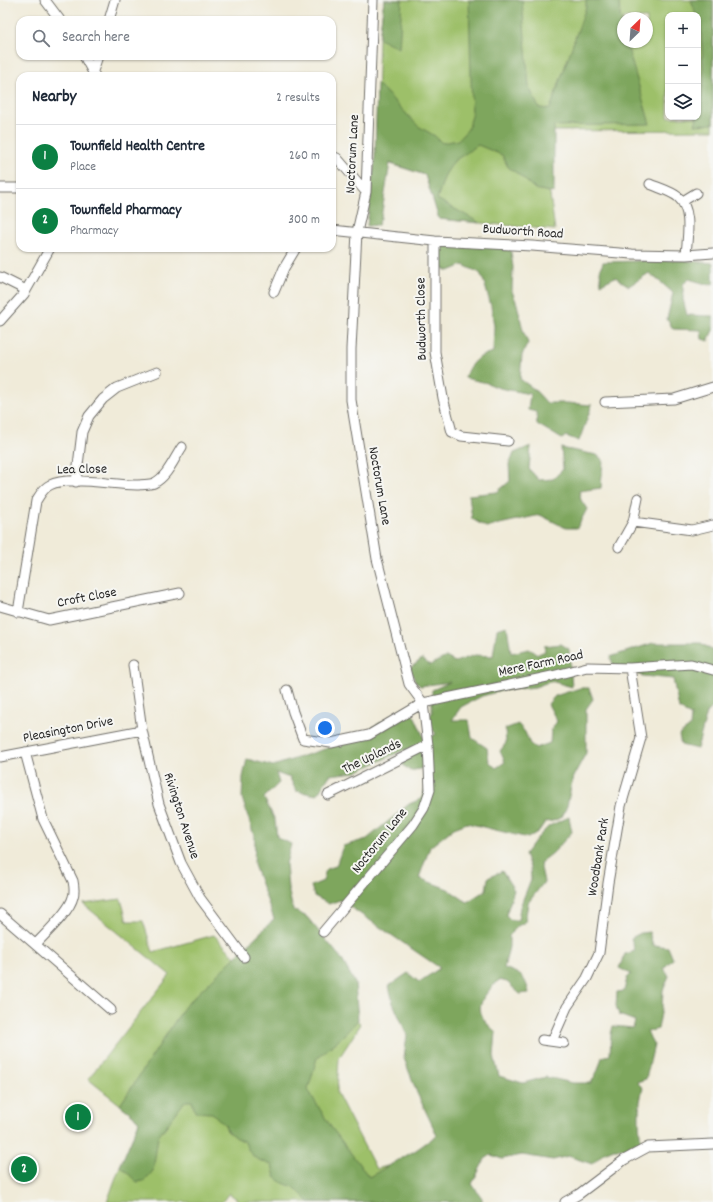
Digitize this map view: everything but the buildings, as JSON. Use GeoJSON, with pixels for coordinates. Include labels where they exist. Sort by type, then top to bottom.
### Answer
{"type":"FeatureCollection","features":[{"type":"Feature","properties":{"kind":"street"},"geometry":{"type":"LineString","coordinates":[[45,0],[57,16]]}},
{"type":"Feature","properties":{"kind":"street"},"geometry":{"type":"LineString","coordinates":[[110,16],[115,0]]}},
{"type":"Feature","properties":{"kind":"street","name":"Noctorum Lane"},"geometry":{"type":"LineString","coordinates":[[323,932],[413,825],[424,808],[430,790],[428,745],[422,703],[409,684],[377,559],[350,400],[357,232],[366,192],[373,0]]}},
{"type":"Feature","properties":{"kind":"street"},"geometry":{"type":"LineString","coordinates":[[86,60],[93,72]]}},
{"type":"Feature","properties":{"kind":"street"},"geometry":{"type":"LineString","coordinates":[[94,72],[97,60]]}},
{"type":"Feature","properties":{"kind":"street"},"geometry":{"type":"LineString","coordinates":[[336,158],[366,192]]}},
{"type":"Feature","properties":{"kind":"street"},"geometry":{"type":"LineString","coordinates":[[650,184],[678,196],[683,201],[688,218],[686,255]]}},
{"type":"Feature","properties":{"kind":"street"},"geometry":{"type":"LineString","coordinates":[[0,188],[16,188]]}},
{"type":"Feature","properties":{"kind":"street"},"geometry":{"type":"LineString","coordinates":[[683,201],[696,193]]}},
{"type":"Feature","properties":{"kind":"street","name":"Budworth Road"},"geometry":{"type":"LineString","coordinates":[[336,230],[435,241],[532,246],[632,254],[713,254]]}},
{"type":"Feature","properties":{"kind":"street","name":"Budworth Close"},"geometry":{"type":"LineString","coordinates":[[435,241],[435,352],[443,398],[452,432],[461,436],[508,441]]}},
{"type":"Feature","properties":{"kind":"street"},"geometry":{"type":"LineString","coordinates":[[0,321],[26,290],[48,252]]}},
{"type":"Feature","properties":{"kind":"street"},"geometry":{"type":"LineString","coordinates":[[274,292],[284,268],[294,252]]}},
{"type":"Feature","properties":{"kind":"street"},"geometry":{"type":"LineString","coordinates":[[0,277],[26,290]]}},
{"type":"Feature","properties":{"kind":"street"},"geometry":{"type":"LineString","coordinates":[[76,482],[82,432],[89,416],[116,388],[156,372]]}},
{"type":"Feature","properties":{"kind":"street"},"geometry":{"type":"LineString","coordinates":[[605,402],[674,399],[713,387]]}},
{"type":"Feature","properties":{"kind":"street","name":"Lea Close"},"geometry":{"type":"LineString","coordinates":[[18,612],[36,501],[41,492],[49,485],[59,482],[108,482],[132,485],[152,484],[162,478],[182,447]]}},
{"type":"Feature","properties":{"kind":"street"},"geometry":{"type":"LineString","coordinates":[[619,547],[633,522],[638,498]]}},
{"type":"Feature","properties":{"kind":"street"},"geometry":{"type":"LineString","coordinates":[[633,522],[692,530],[713,525]]}},
{"type":"Feature","properties":{"kind":"street","name":"Croft Close"},"geometry":{"type":"LineString","coordinates":[[0,606],[49,620],[180,593]]}},
{"type":"Feature","properties":{"kind":"street","name":"Mere Farm Road"},"geometry":{"type":"LineString","coordinates":[[287,690],[303,739],[331,743],[369,735],[422,703],[552,676],[587,667],[630,668],[691,664],[713,670]]}},
{"type":"Feature","properties":{"kind":"street","name":"Rivington Avenue"},"geometry":{"type":"LineString","coordinates":[[133,665],[142,730],[160,804],[181,864],[200,898],[244,958]]}},
{"type":"Feature","properties":{"kind":"street","name":"Woodbank Park"},"geometry":{"type":"LineString","coordinates":[[552,1041],[567,1007],[588,978],[599,953],[608,883],[621,806],[640,738],[630,668]]}},
{"type":"Feature","properties":{"kind":"street","name":"Pleasington Drive"},"geometry":{"type":"LineString","coordinates":[[0,757],[142,730]]}},
{"type":"Feature","properties":{"kind":"street","name":"The Uplands"},"geometry":{"type":"LineString","coordinates":[[328,795],[428,745]]}},
{"type":"Feature","properties":{"kind":"street"},"geometry":{"type":"LineString","coordinates":[[25,752],[43,819],[73,881],[74,888],[73,897],[68,908],[36,944]]}},
{"type":"Feature","properties":{"kind":"street"},"geometry":{"type":"LineString","coordinates":[[0,914],[111,1010]]}},
{"type":"Feature","properties":{"kind":"street"},"geometry":{"type":"LineString","coordinates":[[542,1040],[564,1043]]}},
{"type":"Feature","properties":{"kind":"street"},"geometry":{"type":"LineString","coordinates":[[565,1202],[579,1194],[624,1160],[648,1147],[713,1144]]}},
{"type":"Feature","properties":{"kind":"green space"},"geometry":{"type":"Polygon","coordinates":[[[384,0],[713,0],[713,130],[541,131],[555,230],[439,219],[425,175],[375,159],[379,38],[384,0]]]}},
{"type":"Feature","properties":{"kind":"green space"},"geometry":{"type":"Polygon","coordinates":[[[384,0],[402,0],[399,48],[379,38],[384,0]]]}},
{"type":"Feature","properties":{"kind":"green space"},"geometry":{"type":"Polygon","coordinates":[[[469,0],[522,0],[529,87],[539,108],[550,109],[586,7],[586,0],[619,0],[620,12],[617,12],[617,48],[628,48],[650,124],[554,126],[554,193],[535,189],[508,167],[502,155],[478,145],[454,161],[445,175],[437,199],[480,223],[439,219],[425,175],[390,163],[381,218],[378,225],[367,226],[375,159],[377,83],[418,126],[435,136],[442,143],[458,140],[468,129],[472,116],[469,0]]]}},
{"type":"Feature","properties":{"kind":"green space"},"geometry":{"type":"Polygon","coordinates":[[[691,0],[713,0],[713,124],[695,125],[696,120],[701,120],[701,96],[704,81],[701,12],[695,12],[691,0]]]}},
{"type":"Feature","properties":{"kind":"green space"},"geometry":{"type":"Polygon","coordinates":[[[433,244],[510,245],[513,267],[512,291],[528,343],[522,355],[520,379],[534,389],[547,403],[592,405],[579,441],[566,436],[562,439],[537,424],[536,412],[528,410],[530,394],[499,388],[487,383],[465,378],[469,368],[475,360],[493,352],[494,326],[491,306],[480,273],[463,265],[449,271],[439,266],[433,244]]]}},
{"type":"Feature","properties":{"kind":"green space"},"geometry":{"type":"Polygon","coordinates":[[[677,260],[713,263],[713,284],[709,285],[689,279],[683,284],[683,299],[687,315],[713,316],[713,330],[708,341],[702,339],[701,330],[673,329],[667,319],[673,293],[649,273],[629,286],[615,277],[601,284],[600,271],[603,262],[677,260]]]}},
{"type":"Feature","properties":{"kind":"green space"},"geometry":{"type":"Polygon","coordinates":[[[531,446],[529,469],[539,480],[553,479],[563,469],[561,448],[597,455],[603,460],[601,488],[579,491],[581,500],[587,509],[577,528],[566,528],[540,515],[486,527],[472,519],[469,495],[497,492],[510,481],[509,464],[514,453],[531,446]]]}},
{"type":"Feature","properties":{"kind":"green space"},"geometry":{"type":"Polygon","coordinates":[[[507,626],[511,653],[529,649],[538,654],[545,651],[544,646],[561,644],[569,649],[572,687],[551,681],[535,687],[500,691],[482,696],[461,707],[452,720],[469,720],[472,738],[487,748],[489,761],[496,768],[505,762],[500,751],[506,743],[505,729],[518,724],[525,732],[530,744],[536,748],[550,743],[551,731],[557,721],[548,704],[555,696],[580,688],[589,688],[593,699],[586,709],[586,753],[573,777],[567,806],[562,817],[553,821],[545,822],[539,831],[528,838],[467,823],[454,828],[430,847],[419,878],[448,889],[467,902],[486,890],[488,878],[502,871],[514,890],[506,915],[511,920],[518,920],[520,907],[531,879],[530,868],[525,854],[537,838],[549,826],[569,817],[572,832],[553,853],[540,863],[544,882],[528,903],[525,922],[516,927],[509,936],[509,947],[504,968],[518,974],[524,979],[529,993],[520,994],[507,982],[499,980],[487,993],[483,1000],[481,1012],[488,1025],[496,1032],[494,1056],[499,1076],[523,1083],[546,1077],[573,1083],[591,1083],[598,1070],[602,1057],[610,1055],[613,1026],[633,1028],[635,1021],[619,1015],[616,1006],[617,992],[624,991],[627,978],[631,974],[619,968],[625,954],[635,951],[631,938],[641,933],[649,932],[653,945],[668,947],[673,959],[664,968],[669,976],[663,990],[662,1008],[658,1029],[647,1032],[654,1045],[646,1079],[637,1082],[643,1088],[639,1114],[641,1141],[622,1149],[614,1149],[604,1153],[592,1164],[568,1156],[553,1160],[522,1155],[502,1159],[491,1155],[485,1159],[472,1184],[482,1198],[482,1202],[309,1202],[294,1187],[283,1183],[275,1177],[272,1165],[252,1155],[245,1142],[236,1138],[227,1131],[225,1125],[212,1113],[195,1112],[192,1101],[185,1101],[158,1137],[153,1171],[144,1181],[137,1182],[120,1166],[139,1122],[133,1115],[120,1105],[185,1006],[274,919],[254,865],[255,839],[242,798],[243,777],[247,759],[273,766],[349,741],[406,708],[415,717],[425,740],[436,734],[425,720],[432,713],[432,690],[450,682],[420,686],[415,681],[410,668],[422,659],[430,665],[446,657],[455,662],[475,655],[493,656],[497,629],[507,626]],[[406,749],[356,772],[330,775],[317,795],[296,791],[290,778],[276,773],[279,783],[264,798],[275,820],[277,837],[291,844],[286,864],[288,888],[293,910],[307,917],[341,958],[355,983],[358,1020],[339,1040],[317,1058],[308,1090],[331,1127],[369,1177],[416,1150],[437,1135],[417,1093],[404,1058],[407,1035],[393,1003],[389,986],[408,973],[419,982],[440,968],[340,900],[329,904],[314,896],[311,886],[323,881],[326,869],[336,866],[343,846],[367,839],[409,804],[421,799],[430,774],[428,767],[410,771],[402,764],[406,749]]]}},
{"type":"Feature","properties":{"kind":"green space"},"geometry":{"type":"Polygon","coordinates":[[[653,643],[701,643],[713,651],[713,707],[707,713],[697,749],[681,745],[679,735],[690,727],[691,715],[679,709],[673,679],[643,676],[615,668],[610,657],[653,643]]]}},
{"type":"Feature","properties":{"kind":"green space"},"geometry":{"type":"Polygon","coordinates":[[[121,899],[127,921],[143,921],[153,952],[214,935],[245,967],[333,996],[361,1024],[339,1058],[337,1093],[376,1169],[446,1150],[455,1202],[240,1202],[229,1193],[222,1202],[107,1202],[120,1166],[139,1122],[133,1115],[88,1079],[170,975],[83,904],[121,899]]]}},
{"type":"Feature","properties":{"kind":"place","name":"Townfield Health Centre"},"geometry":{"type":"Point","coordinates":[78,1117]}},
{"type":"Feature","properties":{"kind":"place","name":"Townfield Pharmacy"},"geometry":{"type":"Point","coordinates":[24,1169]}}]}
